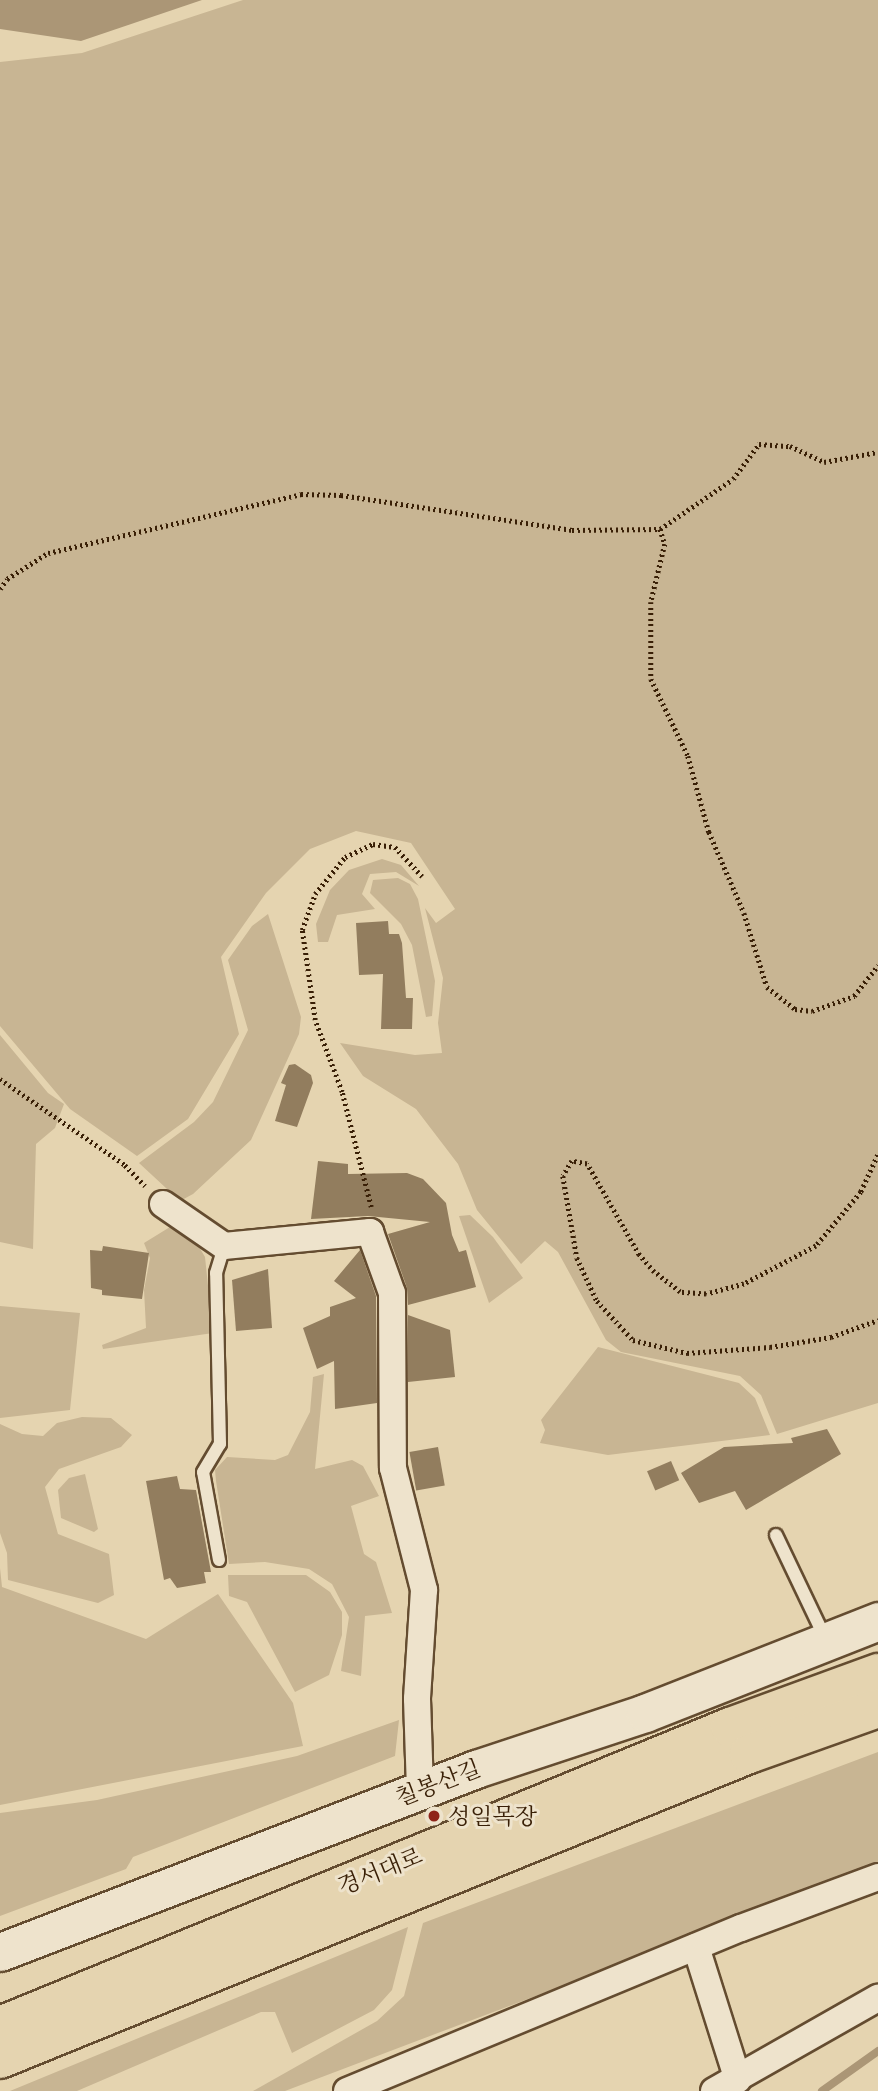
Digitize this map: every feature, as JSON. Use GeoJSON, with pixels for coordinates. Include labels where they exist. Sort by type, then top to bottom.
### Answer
{"type":"FeatureCollection","features":[{"type":"Feature","properties":{"kind":"main road","name":"경서대로"},"geometry":{"type":"LineString","coordinates":[[0,2026],[730,1727],[878,1673]]}},
{"type":"Feature","properties":{"kind":"main road","name":"경서대로"},"geometry":{"type":"LineString","coordinates":[[0,2059],[749,1754],[878,1708]]}},
{"type":"Feature","properties":{"kind":"street"},"geometry":{"type":"LineString","coordinates":[[163,1204],[224,1246],[370,1232],[392,1293],[393,1468],[424,1590],[417,1699],[420,1790]]}},
{"type":"Feature","properties":{"kind":"street","name":"칠봉산길"},"geometry":{"type":"LineString","coordinates":[[0,1952],[420,1790],[645,1713],[878,1621]]}},
{"type":"Feature","properties":{"kind":"street"},"geometry":{"type":"LineString","coordinates":[[347,2091],[696,1947],[878,1877]]}},
{"type":"Feature","properties":{"kind":"street"},"geometry":{"type":"LineString","coordinates":[[696,1947],[738,2086]]}},
{"type":"Feature","properties":{"kind":"street"},"geometry":{"type":"LineString","coordinates":[[714,2091],[738,2086],[878,1998]]}},
{"type":"Feature","properties":{"kind":"lane"},"geometry":{"type":"LineString","coordinates":[[219,1560],[204,1472],[220,1444],[216,1273],[224,1246]]}},
{"type":"Feature","properties":{"kind":"lane"},"geometry":{"type":"LineString","coordinates":[[776,1535],[826,1640]]}},
{"type":"Feature","properties":{"kind":"path"},"geometry":{"type":"LineString","coordinates":[[0,589],[7,579],[48,553],[301,494],[355,497],[572,530],[660,529],[733,479],[759,444],[790,446],[824,462],[878,452]]}},
{"type":"Feature","properties":{"kind":"path"},"geometry":{"type":"LineString","coordinates":[[660,529],[665,544],[651,602],[651,679],[688,756],[709,832],[744,913],[767,987],[795,1009],[812,1012],[855,996],[878,965]]}},
{"type":"Feature","properties":{"kind":"path"},"geometry":{"type":"LineString","coordinates":[[370,1232],[371,1202],[342,1092],[315,1020],[302,930],[316,894],[345,857],[373,844],[395,847],[422,876]]}},
{"type":"Feature","properties":{"kind":"path"},"geometry":{"type":"LineString","coordinates":[[0,1079],[125,1165],[163,1204]]}},
{"type":"Feature","properties":{"kind":"path"},"geometry":{"type":"LineString","coordinates":[[878,1155],[861,1192],[816,1246],[744,1284],[706,1294],[680,1292],[654,1272],[634,1247],[587,1164],[572,1161],[563,1176],[577,1258],[597,1301],[632,1340],[687,1353],[770,1347],[831,1337],[878,1320]]}},
{"type":"Feature","properties":{"kind":"shaded area"},"geometry":{"type":"Polygon","coordinates":[[[0,0],[202,0],[81,41],[0,29],[0,0]]]}},
{"type":"Feature","properties":{"kind":"shaded area"},"geometry":{"type":"Polygon","coordinates":[[[243,0],[878,0],[878,1403],[777,1434],[761,1395],[740,1376],[621,1352],[606,1340],[558,1252],[545,1241],[521,1264],[477,1210],[458,1164],[416,1109],[363,1076],[340,1043],[415,1055],[442,1053],[438,1023],[443,978],[425,908],[436,923],[455,909],[411,843],[356,831],[310,849],[266,893],[221,957],[239,1034],[188,1119],[137,1156],[70,1109],[0,1026],[0,62],[82,53],[243,0]]]}},
{"type":"Feature","properties":{"kind":"shaded area"},"geometry":{"type":"Polygon","coordinates":[[[382,859],[401,865],[419,886],[396,872],[370,874],[362,894],[375,909],[337,915],[328,942],[318,942],[316,924],[330,890],[349,870],[382,859]]]}},
{"type":"Feature","properties":{"kind":"shaded area"},"geometry":{"type":"Polygon","coordinates":[[[398,878],[410,884],[418,899],[435,981],[432,1016],[426,1017],[412,945],[401,924],[370,893],[373,880],[398,878]]]}},
{"type":"Feature","properties":{"kind":"shaded area"},"geometry":{"type":"Polygon","coordinates":[[[268,914],[301,1017],[299,1034],[251,1140],[193,1194],[180,1201],[139,1163],[194,1122],[213,1102],[248,1030],[228,960],[252,926],[268,914]]]}},
{"type":"Feature","properties":{"kind":"shaded area"},"geometry":{"type":"Polygon","coordinates":[[[0,1035],[48,1093],[64,1104],[55,1128],[36,1144],[33,1249],[0,1242],[0,1035]]]}},
{"type":"Feature","properties":{"kind":"shaded area"},"geometry":{"type":"Polygon","coordinates":[[[470,1215],[493,1237],[523,1278],[489,1303],[459,1216],[470,1215]]]}},
{"type":"Feature","properties":{"kind":"shaded area"},"geometry":{"type":"Polygon","coordinates":[[[170,1227],[195,1240],[205,1257],[213,1333],[103,1349],[102,1345],[146,1328],[144,1290],[150,1258],[144,1243],[170,1227]]]}},
{"type":"Feature","properties":{"kind":"shaded area"},"geometry":{"type":"Polygon","coordinates":[[[0,1306],[80,1313],[70,1410],[0,1418],[0,1306]]]}},
{"type":"Feature","properties":{"kind":"shaded area"},"geometry":{"type":"Polygon","coordinates":[[[598,1347],[739,1383],[755,1398],[770,1435],[608,1455],[540,1443],[545,1430],[541,1420],[598,1347]]]}},
{"type":"Feature","properties":{"kind":"shaded area"},"geometry":{"type":"Polygon","coordinates":[[[324,1374],[315,1469],[352,1460],[363,1466],[379,1496],[351,1506],[364,1554],[376,1562],[392,1613],[365,1616],[361,1676],[341,1671],[349,1617],[332,1584],[309,1569],[265,1562],[229,1564],[216,1481],[215,1470],[227,1457],[275,1460],[288,1455],[310,1412],[313,1377],[324,1374]]]}},
{"type":"Feature","properties":{"kind":"shaded area"},"geometry":{"type":"Polygon","coordinates":[[[82,1417],[111,1418],[132,1435],[121,1447],[59,1469],[45,1487],[58,1534],[109,1554],[114,1595],[98,1603],[8,1580],[7,1553],[0,1533],[0,1424],[22,1434],[43,1436],[57,1423],[82,1417]]]}},
{"type":"Feature","properties":{"kind":"shaded area"},"geometry":{"type":"Polygon","coordinates":[[[85,1474],[98,1529],[94,1532],[61,1518],[58,1490],[69,1478],[85,1474]]]}},
{"type":"Feature","properties":{"kind":"shaded area"},"geometry":{"type":"Polygon","coordinates":[[[0,1568],[2,1587],[146,1639],[218,1594],[293,1703],[303,1746],[0,1805],[0,1568]]]}},
{"type":"Feature","properties":{"kind":"shaded area"},"geometry":{"type":"Polygon","coordinates":[[[228,1575],[306,1575],[330,1592],[342,1612],[342,1635],[329,1675],[295,1692],[247,1602],[229,1596],[228,1575]]]}},
{"type":"Feature","properties":{"kind":"shaded area"},"geometry":{"type":"Polygon","coordinates":[[[399,1720],[395,1756],[133,1857],[126,1869],[0,1916],[0,1813],[97,1800],[297,1756],[399,1720]]]}},
{"type":"Feature","properties":{"kind":"shaded area"},"geometry":{"type":"Polygon","coordinates":[[[878,1752],[878,1866],[285,2091],[253,2091],[377,2021],[404,1996],[423,1923],[878,1752]]]}},
{"type":"Feature","properties":{"kind":"shaded area"},"geometry":{"type":"Polygon","coordinates":[[[408,1927],[392,1990],[374,2010],[292,2053],[275,2012],[261,2012],[77,2091],[10,2091],[408,1927]]]}},
{"type":"Feature","properties":{"kind":"building"},"geometry":{"type":"Polygon","coordinates":[[[388,921],[389,934],[399,934],[402,943],[406,998],[413,998],[412,1029],[381,1029],[383,974],[359,975],[356,923],[388,921]]]}},
{"type":"Feature","properties":{"kind":"building"},"geometry":{"type":"Polygon","coordinates":[[[295,1064],[311,1075],[313,1083],[297,1127],[275,1121],[286,1085],[281,1083],[289,1065],[295,1064]]]}},
{"type":"Feature","properties":{"kind":"building"},"geometry":{"type":"Polygon","coordinates":[[[318,1161],[348,1164],[348,1174],[407,1173],[423,1179],[446,1203],[452,1235],[459,1252],[466,1250],[476,1287],[408,1305],[407,1288],[388,1234],[430,1222],[368,1216],[311,1219],[318,1161]]]}},
{"type":"Feature","properties":{"kind":"building"},"geometry":{"type":"Polygon","coordinates":[[[103,1246],[149,1253],[142,1299],[102,1295],[102,1290],[91,1288],[90,1250],[102,1251],[103,1246]]]}},
{"type":"Feature","properties":{"kind":"building"},"geometry":{"type":"Polygon","coordinates":[[[360,1250],[376,1296],[377,1403],[335,1409],[334,1361],[317,1369],[303,1328],[330,1316],[330,1307],[356,1298],[334,1281],[360,1250]]]}},
{"type":"Feature","properties":{"kind":"building"},"geometry":{"type":"Polygon","coordinates":[[[268,1269],[272,1328],[236,1331],[232,1280],[268,1269]]]}},
{"type":"Feature","properties":{"kind":"building"},"geometry":{"type":"Polygon","coordinates":[[[408,1315],[450,1330],[455,1377],[408,1382],[408,1315]]]}},
{"type":"Feature","properties":{"kind":"building"},"geometry":{"type":"Polygon","coordinates":[[[827,1429],[841,1454],[746,1510],[735,1491],[699,1503],[681,1473],[724,1447],[793,1443],[791,1438],[827,1429]]]}},
{"type":"Feature","properties":{"kind":"building"},"geometry":{"type":"Polygon","coordinates":[[[438,1447],[445,1485],[416,1490],[409,1452],[438,1447]]]}},
{"type":"Feature","properties":{"kind":"building"},"geometry":{"type":"Polygon","coordinates":[[[671,1461],[679,1480],[655,1490],[647,1471],[671,1461]]]}},
{"type":"Feature","properties":{"kind":"building"},"geometry":{"type":"Polygon","coordinates":[[[177,1476],[180,1489],[196,1490],[211,1572],[204,1572],[206,1583],[177,1588],[170,1578],[164,1580],[146,1481],[177,1476]]]}},
{"type":"Feature","properties":{"kind":"waterway"},"geometry":{"type":"LineString","coordinates":[[822,2091],[878,2051]]}},
{"type":"Feature","properties":{"kind":"place","name":"성일목장"},"geometry":{"type":"Point","coordinates":[434,1816]}}]}
